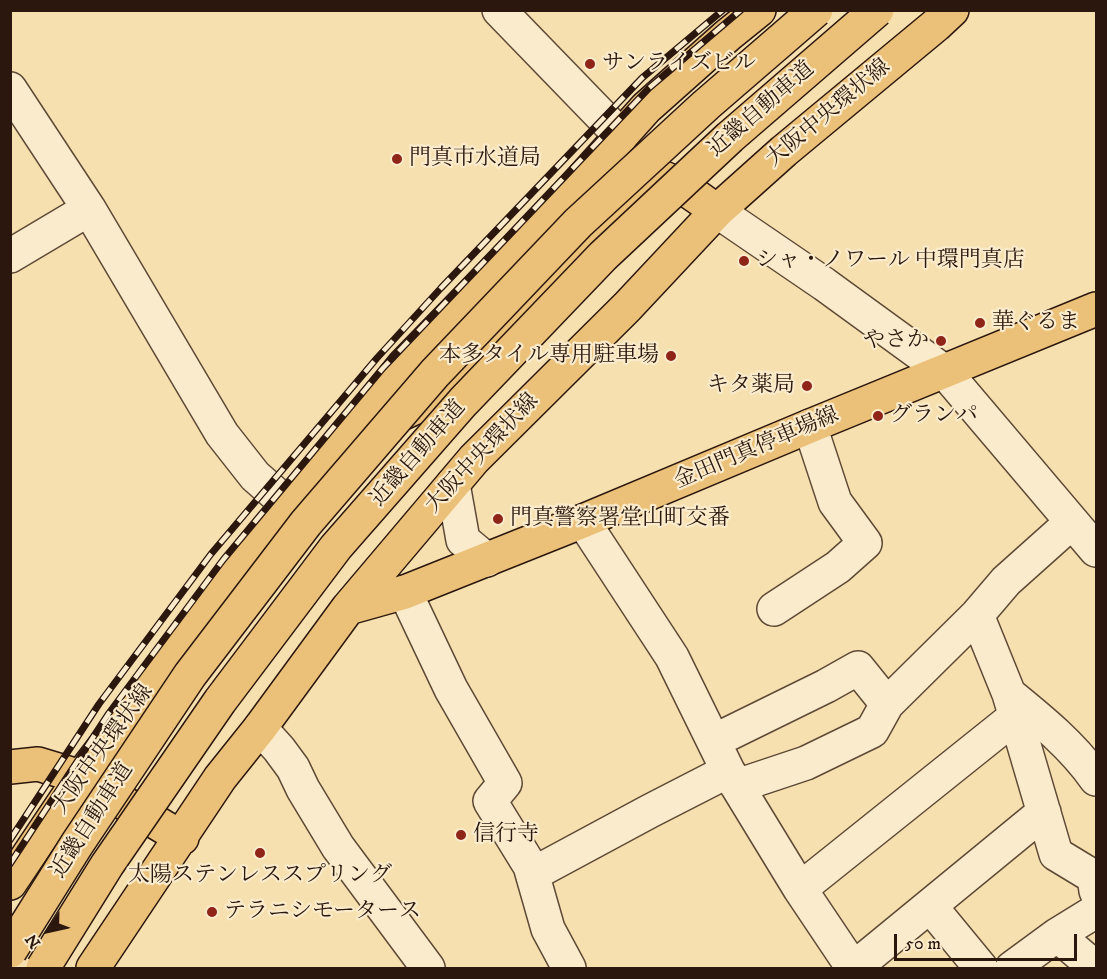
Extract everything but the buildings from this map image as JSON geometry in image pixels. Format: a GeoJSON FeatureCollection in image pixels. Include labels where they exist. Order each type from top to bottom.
{"type":"FeatureCollection","features":[{"type":"Feature","properties":{"kind":"main road","name":"大阪中央環状線"},"geometry":{"type":"LineString","coordinates":[[10,883],[81,777],[288,505],[404,365],[551,214],[646,108],[759,10]]}},
{"type":"Feature","properties":{"kind":"main road","name":"近畿自動車道"},"geometry":{"type":"LineString","coordinates":[[10,951],[77,844],[190,675],[314,514],[435,373],[579,224],[705,105],[816,10]]}},
{"type":"Feature","properties":{"kind":"main road","name":"近畿自動車道"},"geometry":{"type":"LineString","coordinates":[[43,969],[107,865],[220,701],[336,547],[464,402],[603,255],[730,136],[877,10]]}},
{"type":"Feature","properties":{"kind":"main road","name":"大阪中央環状線"},"geometry":{"type":"LineString","coordinates":[[93,969],[220,778],[260,728],[348,608],[474,459],[627,307],[717,211],[784,151],[944,18],[965,10]]}},
{"type":"Feature","properties":{"kind":"main road"},"geometry":{"type":"LineString","coordinates":[[348,435],[372,427],[434,399],[641,184],[654,177],[671,180],[717,211]]}},
{"type":"Feature","properties":{"kind":"main road","name":"金田門真停車場線"},"geometry":{"type":"LineString","coordinates":[[348,608],[405,592],[487,560],[1096,309]]}},
{"type":"Feature","properties":{"kind":"main road"},"geometry":{"type":"LineString","coordinates":[[10,768],[38,764],[81,777],[182,838]]}},
{"type":"Feature","properties":{"kind":"street"},"geometry":{"type":"LineString","coordinates":[[499,10],[621,136]]}},
{"type":"Feature","properties":{"kind":"street"},"geometry":{"type":"LineString","coordinates":[[10,88],[89,209],[222,434],[255,476],[288,505]]}},
{"type":"Feature","properties":{"kind":"street"},"geometry":{"type":"LineString","coordinates":[[10,256],[89,209]]}},
{"type":"Feature","properties":{"kind":"street"},"geometry":{"type":"LineString","coordinates":[[717,211],[824,284],[945,372],[1096,550]]}},
{"type":"Feature","properties":{"kind":"street"},"geometry":{"type":"LineString","coordinates":[[774,609],[838,567],[865,543],[835,501],[810,426]]}},
{"type":"Feature","properties":{"kind":"street"},"geometry":{"type":"LineString","coordinates":[[453,484],[463,540],[487,560]]}},
{"type":"Feature","properties":{"kind":"street"},"geometry":{"type":"LineString","coordinates":[[584,521],[672,657],[733,778],[800,889],[854,969],[1044,812]]}},
{"type":"Feature","properties":{"kind":"street"},"geometry":{"type":"LineString","coordinates":[[533,874],[650,811],[733,778],[806,763],[872,731],[887,704],[977,615],[1006,581],[1072,522]]}},
{"type":"Feature","properties":{"kind":"street"},"geometry":{"type":"LineString","coordinates":[[405,592],[451,689],[505,783],[489,801],[530,866],[548,929],[569,969]]}},
{"type":"Feature","properties":{"kind":"street"},"geometry":{"type":"LineString","coordinates":[[977,615],[1013,705],[1056,854],[1094,877],[1096,891]]}},
{"type":"Feature","properties":{"kind":"street"},"geometry":{"type":"LineString","coordinates":[[714,741],[858,668],[887,704]]}},
{"type":"Feature","properties":{"kind":"street"},"geometry":{"type":"LineString","coordinates":[[1013,705],[1049,727],[1086,765],[1096,779]]}},
{"type":"Feature","properties":{"kind":"street"},"geometry":{"type":"LineString","coordinates":[[800,889],[1013,705]]}},
{"type":"Feature","properties":{"kind":"street"},"geometry":{"type":"LineString","coordinates":[[260,728],[293,768],[338,847],[428,969]]}},
{"type":"Feature","properties":{"kind":"street"},"geometry":{"type":"LineString","coordinates":[[930,906],[981,969]]}},
{"type":"Feature","properties":{"kind":"street"},"geometry":{"type":"LineString","coordinates":[[1012,969],[1057,935],[1096,911]]}},
{"type":"Feature","properties":{"kind":"street"},"geometry":{"type":"LineString","coordinates":[[1057,935],[1096,968]]}},
{"type":"Feature","properties":{"kind":"railway"},"geometry":{"type":"LineString","coordinates":[[10,840],[99,704],[211,554],[377,358],[642,78],[723,10]]}},
{"type":"Feature","properties":{"kind":"railway"},"geometry":{"type":"LineString","coordinates":[[10,864],[109,713],[223,560],[383,368],[649,88],[741,10]]}},
{"type":"Feature","properties":{"kind":"place","name":"サンライズビル"},"geometry":{"type":"Point","coordinates":[590,64]}},
{"type":"Feature","properties":{"kind":"place","name":"門真市水道局"},"geometry":{"type":"Point","coordinates":[397,159]}},
{"type":"Feature","properties":{"kind":"place","name":"シャ・ノワール 中環門真店"},"geometry":{"type":"Point","coordinates":[744,261]}},
{"type":"Feature","properties":{"kind":"place","name":"華ぐるま"},"geometry":{"type":"Point","coordinates":[980,323]}},
{"type":"Feature","properties":{"kind":"place","name":"やさか"},"geometry":{"type":"Point","coordinates":[941,341]}},
{"type":"Feature","properties":{"kind":"place","name":"本多タイル専用駐車場"},"geometry":{"type":"Point","coordinates":[671,356]}},
{"type":"Feature","properties":{"kind":"place","name":"キタ薬局"},"geometry":{"type":"Point","coordinates":[807,386]}},
{"type":"Feature","properties":{"kind":"place","name":"グランパ"},"geometry":{"type":"Point","coordinates":[878,416]}},
{"type":"Feature","properties":{"kind":"place","name":"門真警察署堂山町交番"},"geometry":{"type":"Point","coordinates":[498,519]}},
{"type":"Feature","properties":{"kind":"place","name":"信行寺"},"geometry":{"type":"Point","coordinates":[461,835]}},
{"type":"Feature","properties":{"kind":"place","name":"太陽ステンレススプリング"},"geometry":{"type":"Point","coordinates":[260,853]}},
{"type":"Feature","properties":{"kind":"place","name":"テラニシモータース"},"geometry":{"type":"Point","coordinates":[212,912]}}]}
